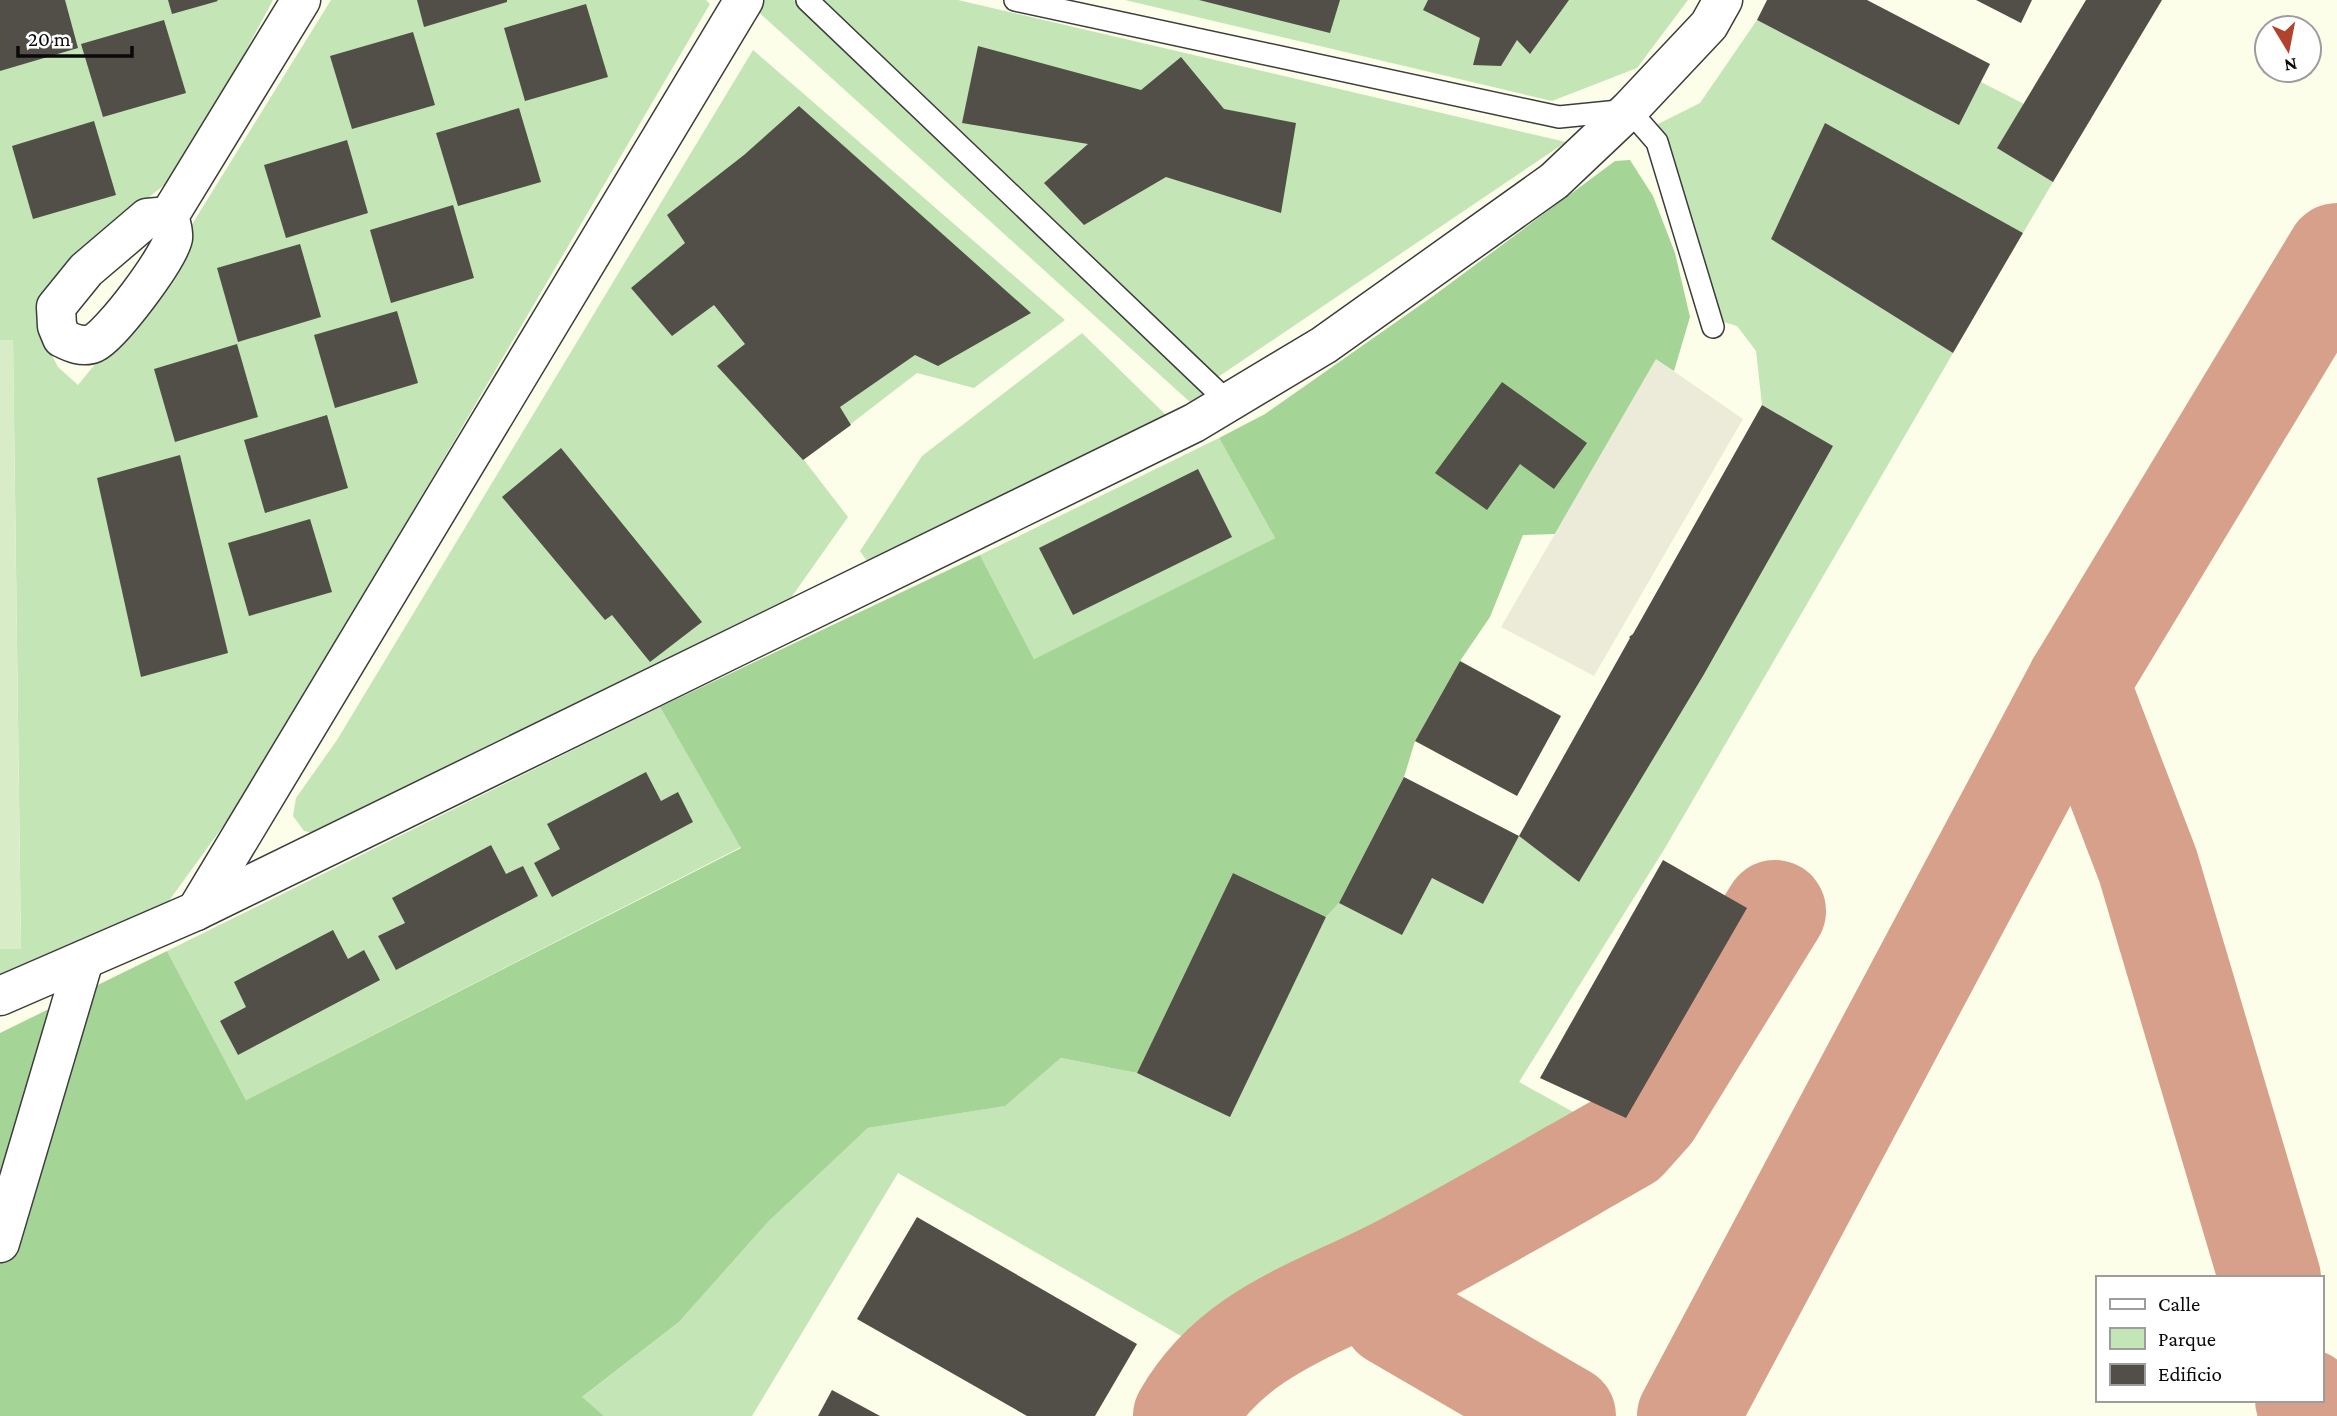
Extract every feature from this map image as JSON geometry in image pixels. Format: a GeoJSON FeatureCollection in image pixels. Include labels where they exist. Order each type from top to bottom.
{"type":"FeatureCollection","features":[{"type":"Feature","properties":{"kind":"street"},"geometry":{"type":"LineString","coordinates":[[169,216],[301,0]]}},
{"type":"Feature","properties":{"kind":"street"},"geometry":{"type":"LineString","coordinates":[[196,911],[744,0]]}},
{"type":"Feature","properties":{"kind":"street"},"geometry":{"type":"LineString","coordinates":[[0,996],[196,911],[1194,423],[1324,345],[1554,181],[1629,110],[1709,25],[1723,0]]}},
{"type":"Feature","properties":{"kind":"street"},"geometry":{"type":"LineString","coordinates":[[0,1243],[84,960]]}},
{"type":"Feature","properties":{"kind":"lane"},"geometry":{"type":"LineString","coordinates":[[807,0],[1228,402]]}},
{"type":"Feature","properties":{"kind":"lane"},"geometry":{"type":"LineString","coordinates":[[1015,0],[1559,117],[1629,110],[1657,142],[1713,327]]}},
{"type":"Feature","properties":{"kind":"green space"},"geometry":{"type":"Polygon","coordinates":[[[0,0],[273,0],[219,101],[168,182],[133,210],[48,348],[58,367],[78,385],[137,313],[331,0],[706,0],[710,4],[250,789],[163,909],[0,979],[0,949],[21,948],[13,341],[0,340],[0,0]]]}},
{"type":"Feature","properties":{"kind":"green space"},"geometry":{"type":"Polygon","coordinates":[[[759,0],[794,0],[1206,392],[1191,403],[753,7],[759,0]]]}},
{"type":"Feature","properties":{"kind":"green space"},"geometry":{"type":"Polygon","coordinates":[[[813,0],[958,0],[1566,142],[1218,377],[813,0]]]}},
{"type":"Feature","properties":{"kind":"green space"},"geometry":{"type":"Polygon","coordinates":[[[1125,0],[1688,0],[1637,68],[1552,101],[1125,0]]]}},
{"type":"Feature","properties":{"kind":"green space"},"geometry":{"type":"Polygon","coordinates":[[[1757,20],[1958,124],[1981,82],[2024,104],[2053,182],[2023,233],[1826,124],[1771,239],[1953,353],[1665,848],[1519,1082],[1613,1134],[1264,1318],[1214,1355],[898,1173],[752,1416],[604,1416],[581,1398],[679,1322],[769,1221],[868,1128],[1004,1106],[1061,1058],[1137,1073],[1230,1116],[1326,917],[1339,903],[1402,934],[1432,878],[1483,904],[1519,836],[1579,881],[1703,676],[1832,446],[1762,405],[1756,351],[1737,326],[1717,320],[1658,124],[1700,103],[1757,20]]]}},
{"type":"Feature","properties":{"kind":"green space"},"geometry":{"type":"Polygon","coordinates":[[[753,50],[1065,320],[974,388],[917,373],[804,460],[848,517],[788,602],[318,834],[304,831],[293,816],[296,798],[337,740],[753,50]]]}},
{"type":"Feature","properties":{"kind":"green space"},"geometry":{"type":"Polygon","coordinates":[[[1630,160],[1653,196],[1675,253],[1690,317],[1674,371],[1656,360],[1555,534],[1523,535],[1490,617],[1460,661],[1415,741],[1404,777],[1339,903],[1326,917],[1233,873],[1137,1073],[1061,1058],[1005,1106],[868,1128],[769,1221],[679,1322],[582,1397],[604,1416],[0,1416],[0,1033],[167,951],[246,1100],[741,848],[660,707],[980,555],[1034,659],[1275,538],[1219,438],[1265,414],[1436,294],[1615,161],[1630,160]]]}},
{"type":"Feature","properties":{"kind":"green space"},"geometry":{"type":"Polygon","coordinates":[[[1082,333],[1167,416],[869,564],[860,551],[922,456],[1082,333]]]}},
{"type":"Feature","properties":{"kind":"green space"},"geometry":{"type":"Polygon","coordinates":[[[0,340],[13,340],[21,949],[0,949],[0,340]]]}},
{"type":"Feature","properties":{"kind":"green space"},"geometry":{"type":"Polygon","coordinates":[[[1219,438],[1275,538],[1034,659],[980,555],[1219,438]]]}},
{"type":"Feature","properties":{"kind":"green space"},"geometry":{"type":"Polygon","coordinates":[[[660,707],[741,847],[246,1100],[167,951],[660,707]]]}},
{"type":"Feature","properties":{"kind":"shaded area"},"geometry":{"type":"Polygon","coordinates":[[[1656,359],[1743,419],[1594,676],[1501,627],[1656,359]]]}},
{"type":"Feature","properties":{"kind":"building"},"geometry":{"type":"Polygon","coordinates":[[[0,0],[65,0],[78,48],[0,71],[0,0]]]}},
{"type":"Feature","properties":{"kind":"building"},"geometry":{"type":"Polygon","coordinates":[[[168,0],[217,0],[218,1],[172,14],[168,0]]]}},
{"type":"Feature","properties":{"kind":"building"},"geometry":{"type":"Polygon","coordinates":[[[417,0],[507,0],[507,2],[424,27],[417,0]]]}},
{"type":"Feature","properties":{"kind":"building"},"geometry":{"type":"Polygon","coordinates":[[[1199,0],[1340,0],[1330,33],[1199,0]]]}},
{"type":"Feature","properties":{"kind":"building"},"geometry":{"type":"Polygon","coordinates":[[[1428,0],[1569,0],[1530,54],[1517,40],[1501,66],[1473,65],[1480,38],[1423,10],[1428,0]]]}},
{"type":"Feature","properties":{"kind":"building"},"geometry":{"type":"Polygon","coordinates":[[[1767,0],[1867,0],[1990,64],[1959,125],[1757,20],[1767,0]]]}},
{"type":"Feature","properties":{"kind":"building"},"geometry":{"type":"Polygon","coordinates":[[[1976,0],[2032,0],[2021,23],[1976,0]]]}},
{"type":"Feature","properties":{"kind":"building"},"geometry":{"type":"Polygon","coordinates":[[[2086,0],[2162,0],[2053,182],[1997,148],[2086,0]]]}},
{"type":"Feature","properties":{"kind":"building"},"geometry":{"type":"Polygon","coordinates":[[[586,4],[608,77],[525,101],[504,28],[586,4]]]}},
{"type":"Feature","properties":{"kind":"building"},"geometry":{"type":"Polygon","coordinates":[[[164,20],[186,93],[103,117],[81,44],[164,20]]]}},
{"type":"Feature","properties":{"kind":"building"},"geometry":{"type":"Polygon","coordinates":[[[413,32],[435,105],[352,129],[330,56],[413,32]]]}},
{"type":"Feature","properties":{"kind":"building"},"geometry":{"type":"Polygon","coordinates":[[[978,46],[1141,90],[1181,57],[1224,109],[1296,123],[1281,213],[1166,177],[1084,225],[1044,183],[1088,144],[962,123],[978,46]]]}},
{"type":"Feature","properties":{"kind":"building"},"geometry":{"type":"Polygon","coordinates":[[[799,106],[1031,313],[938,366],[915,355],[840,407],[851,425],[803,460],[717,366],[745,344],[714,305],[672,336],[631,288],[685,243],[667,215],[744,155],[799,106]]]}},
{"type":"Feature","properties":{"kind":"building"},"geometry":{"type":"Polygon","coordinates":[[[519,108],[541,182],[458,206],[436,133],[519,108]]]}},
{"type":"Feature","properties":{"kind":"building"},"geometry":{"type":"Polygon","coordinates":[[[94,121],[116,195],[33,219],[12,146],[94,121]]]}},
{"type":"Feature","properties":{"kind":"building"},"geometry":{"type":"Polygon","coordinates":[[[1825,123],[2023,233],[1953,353],[1771,239],[1825,123]]]}},
{"type":"Feature","properties":{"kind":"building"},"geometry":{"type":"Polygon","coordinates":[[[347,140],[368,213],[286,238],[264,165],[347,140]]]}},
{"type":"Feature","properties":{"kind":"building"},"geometry":{"type":"Polygon","coordinates":[[[453,205],[474,278],[391,303],[370,230],[453,205]]]}},
{"type":"Feature","properties":{"kind":"building"},"geometry":{"type":"Polygon","coordinates":[[[300,244],[321,317],[238,342],[217,268],[300,244]]]}},
{"type":"Feature","properties":{"kind":"building"},"geometry":{"type":"Polygon","coordinates":[[[397,311],[418,383],[335,408],[314,335],[397,311]]]}},
{"type":"Feature","properties":{"kind":"building"},"geometry":{"type":"Polygon","coordinates":[[[237,344],[258,417],[175,442],[154,369],[237,344]]]}},
{"type":"Feature","properties":{"kind":"building"},"geometry":{"type":"Polygon","coordinates":[[[1502,382],[1587,443],[1554,489],[1520,464],[1487,510],[1435,473],[1502,382]]]}},
{"type":"Feature","properties":{"kind":"building"},"geometry":{"type":"Polygon","coordinates":[[[1762,405],[1833,446],[1703,676],[1579,882],[1519,836],[1762,405]]]}},
{"type":"Feature","properties":{"kind":"building"},"geometry":{"type":"Polygon","coordinates":[[[327,415],[348,488],[265,513],[244,440],[327,415]]]}},
{"type":"Feature","properties":{"kind":"building"},"geometry":{"type":"Polygon","coordinates":[[[561,448],[702,622],[650,662],[612,615],[605,620],[502,497],[561,448]]]}},
{"type":"Feature","properties":{"kind":"building"},"geometry":{"type":"Polygon","coordinates":[[[180,455],[228,653],[141,677],[97,478],[180,455]]]}},
{"type":"Feature","properties":{"kind":"building"},"geometry":{"type":"Polygon","coordinates":[[[1198,469],[1232,537],[1073,615],[1039,548],[1198,469]]]}},
{"type":"Feature","properties":{"kind":"building"},"geometry":{"type":"Polygon","coordinates":[[[310,519],[332,592],[249,616],[228,543],[310,519]]]}},
{"type":"Feature","properties":{"kind":"building"},"geometry":{"type":"Polygon","coordinates":[[[1460,661],[1561,716],[1517,796],[1415,741],[1460,661]]]}},
{"type":"Feature","properties":{"kind":"building"},"geometry":{"type":"Polygon","coordinates":[[[646,772],[661,801],[678,792],[693,822],[552,897],[534,863],[560,849],[547,824],[646,772]]]}},
{"type":"Feature","properties":{"kind":"building"},"geometry":{"type":"Polygon","coordinates":[[[1404,777],[1519,836],[1483,904],[1432,878],[1402,935],[1339,903],[1404,777]]]}},
{"type":"Feature","properties":{"kind":"building"},"geometry":{"type":"Polygon","coordinates":[[[491,845],[506,874],[523,866],[538,896],[396,970],[378,936],[405,923],[392,898],[491,845]]]}},
{"type":"Feature","properties":{"kind":"building"},"geometry":{"type":"Polygon","coordinates":[[[1663,860],[1747,908],[1626,1118],[1540,1078],[1663,860]]]}},
{"type":"Feature","properties":{"kind":"building"},"geometry":{"type":"Polygon","coordinates":[[[1233,873],[1326,917],[1230,1117],[1137,1073],[1233,873]]]}},
{"type":"Feature","properties":{"kind":"building"},"geometry":{"type":"Polygon","coordinates":[[[333,930],[348,959],[364,950],[380,980],[238,1055],[220,1021],[246,1007],[234,982],[333,930]]]}},
{"type":"Feature","properties":{"kind":"building"},"geometry":{"type":"Polygon","coordinates":[[[917,1217],[1137,1344],[1095,1416],[1027,1416],[857,1319],[917,1217]]]}},
{"type":"Feature","properties":{"kind":"building"},"geometry":{"type":"Polygon","coordinates":[[[832,1390],[880,1416],[818,1416],[832,1390]]]}},
{"type":"Feature","properties":{"kind":"taxiway"},"geometry":{"type":"LineString","coordinates":[[2269,1276],[2148,866],[2078,683],[2337,254]]}},
{"type":"Feature","properties":{"kind":"taxiway"},"geometry":{"type":"LineString","coordinates":[[1688,1416],[2078,683]]}},
{"type":"Feature","properties":{"kind":"taxiway"},"geometry":{"type":"LineString","coordinates":[[1184,1416],[1204,1387],[1228,1362],[1253,1342],[1311,1309],[1431,1250],[1626,1140],[1651,1112],[1775,911]]}},
{"type":"Feature","properties":{"kind":"taxiway"},"geometry":{"type":"LineString","coordinates":[[1393,1316],[1565,1416]]}},
{"type":"Feature","properties":{"kind":"taxiway"},"geometry":{"type":"LineString","coordinates":[[2307,1402],[2311,1416]]}}]}
